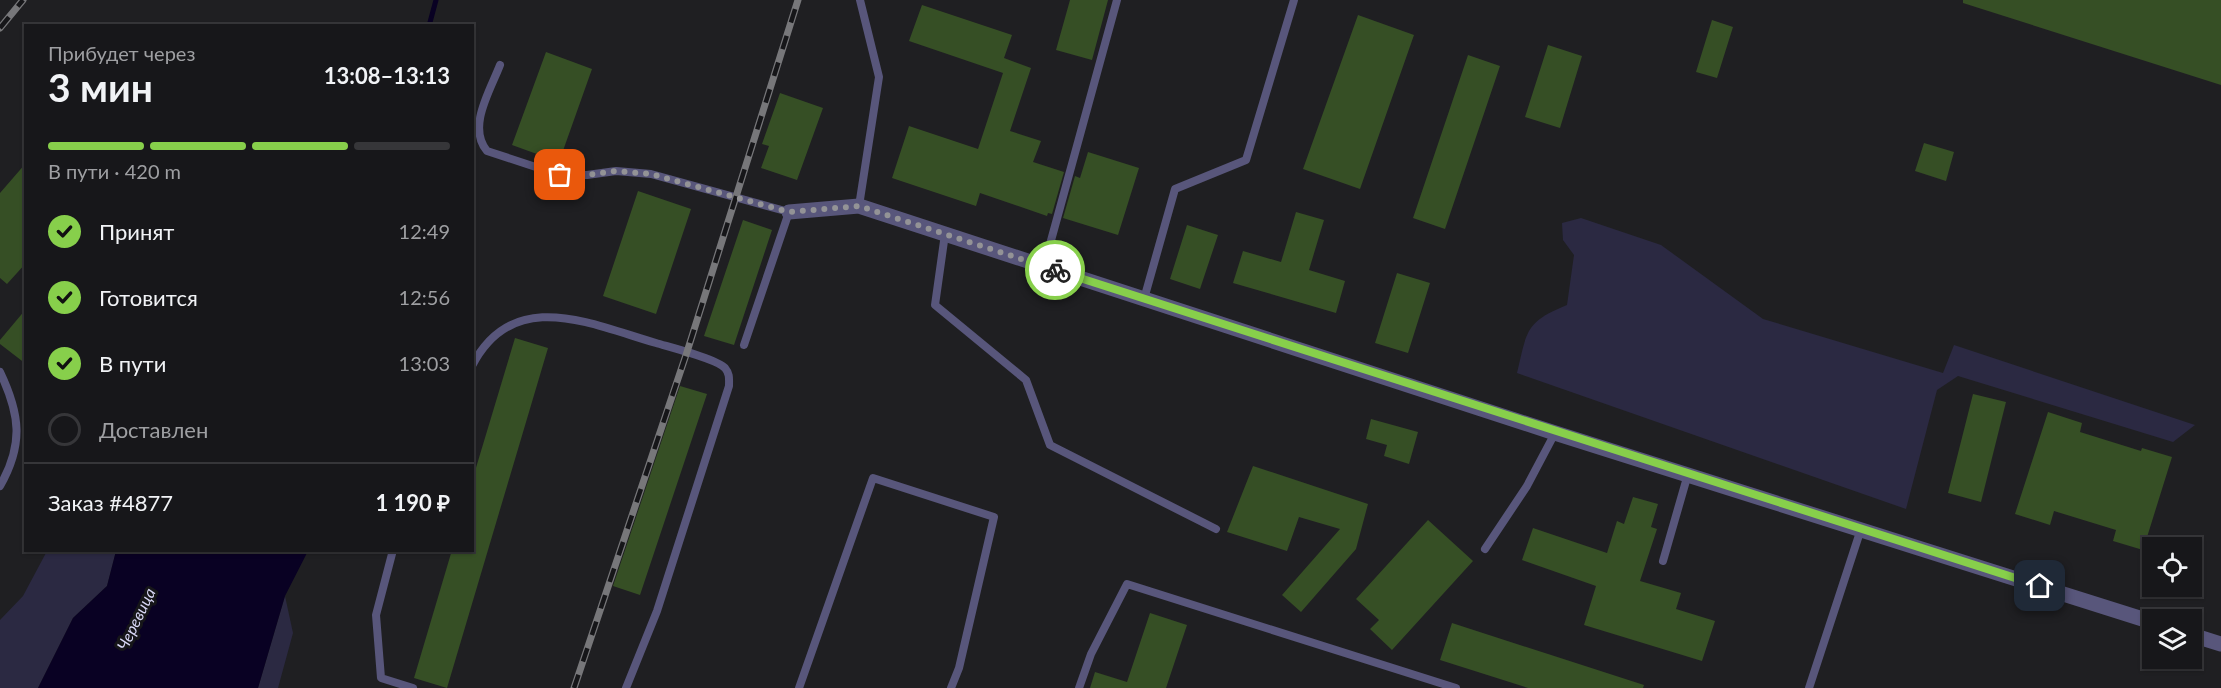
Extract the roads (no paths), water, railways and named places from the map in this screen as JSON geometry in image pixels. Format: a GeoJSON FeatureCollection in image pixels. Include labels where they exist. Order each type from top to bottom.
{"type":"FeatureCollection","features":[{"type":"Feature","properties":{"kind":"street"},"geometry":{"type":"LineString","coordinates":[[789,212],[859,206],[1555,433],[2142,619]]}},
{"type":"Feature","properties":{"kind":"street"},"geometry":{"type":"LineString","coordinates":[[2202,638],[2221,644]]}},
{"type":"Feature","properties":{"kind":"lane"},"geometry":{"type":"LineString","coordinates":[[859,206],[879,77],[860,0]]}},
{"type":"Feature","properties":{"kind":"lane"},"geometry":{"type":"LineString","coordinates":[[1044,266],[1117,0]]}},
{"type":"Feature","properties":{"kind":"lane"},"geometry":{"type":"LineString","coordinates":[[1144,299],[1175,189],[1246,159],[1294,0]]}},
{"type":"Feature","properties":{"kind":"lane"},"geometry":{"type":"LineString","coordinates":[[501,65],[479,120],[479,141],[487,151],[560,175],[587,175],[616,171],[651,174],[789,212],[744,345]]}},
{"type":"Feature","properties":{"kind":"lane"},"geometry":{"type":"LineString","coordinates":[[945,234],[935,305],[1026,380],[1050,445],[1216,529]]}},
{"type":"Feature","properties":{"kind":"lane"},"geometry":{"type":"LineString","coordinates":[[474,363],[479,354],[503,329],[527,319],[547,315],[567,318],[687,352],[724,367],[729,376],[729,386],[657,610],[626,688]]}},
{"type":"Feature","properties":{"kind":"lane"},"geometry":{"type":"LineString","coordinates":[[0,372],[16,415],[17,441],[9,469],[0,486]]}},
{"type":"Feature","properties":{"kind":"lane"},"geometry":{"type":"LineString","coordinates":[[1485,549],[1527,486],[1555,433]]}},
{"type":"Feature","properties":{"kind":"lane"},"geometry":{"type":"LineString","coordinates":[[1663,561],[1688,474]]}},
{"type":"Feature","properties":{"kind":"lane"},"geometry":{"type":"LineString","coordinates":[[799,688],[873,478],[994,517],[959,668],[951,688]]}},
{"type":"Feature","properties":{"kind":"lane"},"geometry":{"type":"LineString","coordinates":[[1809,688],[1861,529]]}},
{"type":"Feature","properties":{"kind":"lane"},"geometry":{"type":"LineString","coordinates":[[392,552],[376,615],[381,678],[414,688]]}},
{"type":"Feature","properties":{"kind":"lane"},"geometry":{"type":"LineString","coordinates":[[1079,688],[1091,654],[1127,584],[1435,685],[1456,688]]}},
{"type":"Feature","properties":{"kind":"water"},"geometry":{"type":"Polygon","coordinates":[[[116,552],[307,552],[285,596],[258,688],[38,688],[73,618],[107,586],[116,552]]]}},
{"type":"Feature","properties":{"kind":"waterway","name":"Черевица"},"geometry":{"type":"LineString","coordinates":[[430,24],[436,0]]}},
{"type":"Feature","properties":{"kind":"railway"},"geometry":{"type":"LineString","coordinates":[[0,28],[23,0]]}},
{"type":"Feature","properties":{"kind":"railway"},"geometry":{"type":"LineString","coordinates":[[574,688],[687,352],[798,0]]}}]}
